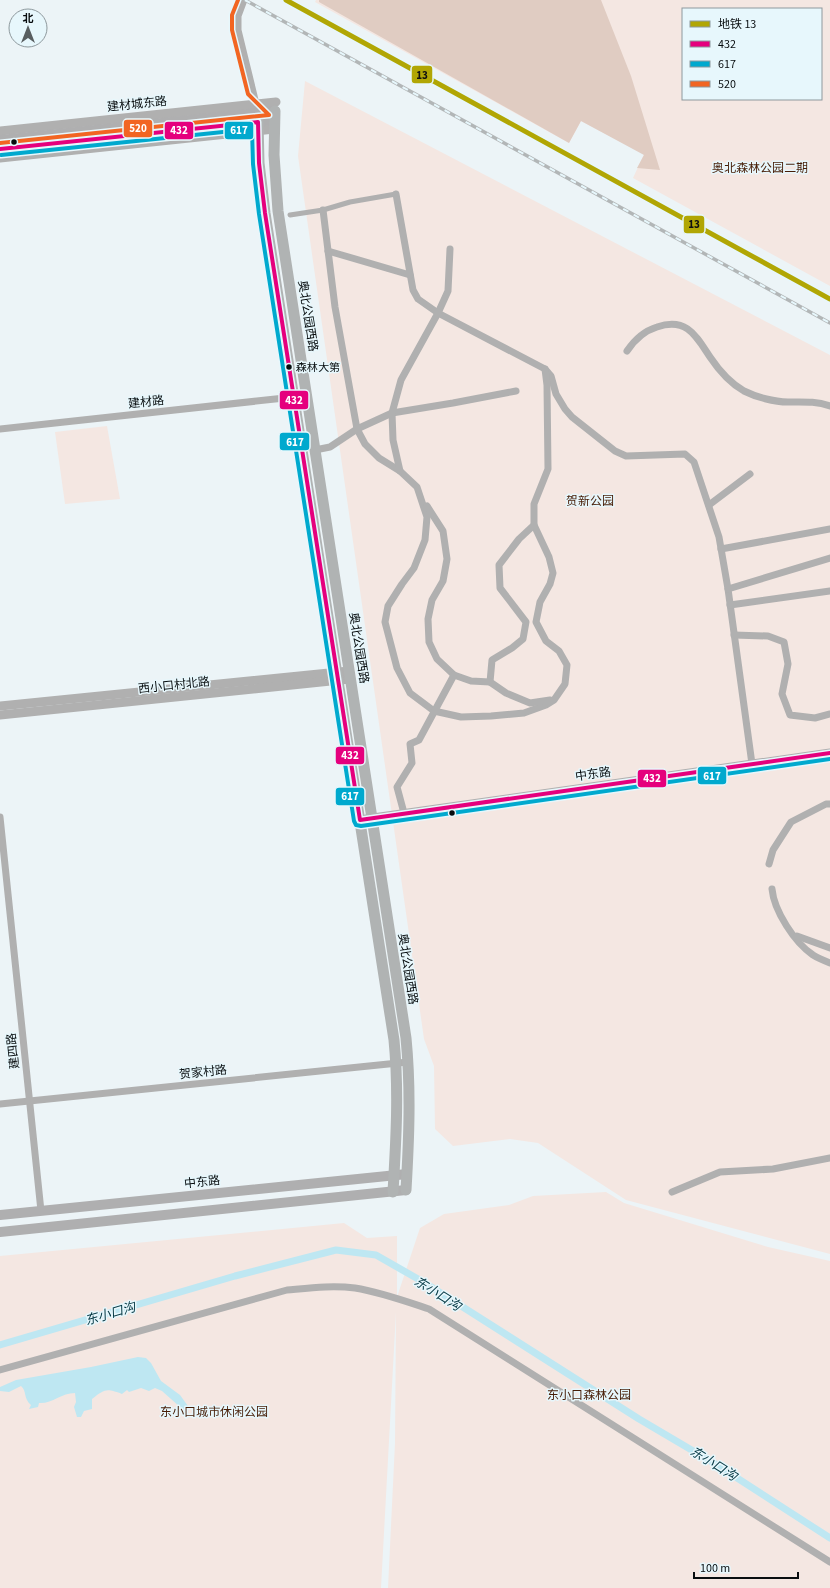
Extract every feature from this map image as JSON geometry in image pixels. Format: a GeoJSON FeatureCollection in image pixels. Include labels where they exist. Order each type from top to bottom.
{"type":"FeatureCollection","features":[{"type":"Feature","properties":{"kind":"main road","name":"建材城东路"},"geometry":{"type":"LineString","coordinates":[[0,149],[259,114]]}},
{"type":"Feature","properties":{"kind":"main road","name":"建材城东路"},"geometry":{"type":"LineString","coordinates":[[0,140],[259,114],[275,116]]}},
{"type":"Feature","properties":{"kind":"main road","name":"奥北公园西路"},"geometry":{"type":"LineString","coordinates":[[259,114],[261,184],[360,820],[396,1063],[397,1112],[393,1192]]}},
{"type":"Feature","properties":{"kind":"main road","name":"奥北公园西路"},"geometry":{"type":"LineString","coordinates":[[275,116],[274,169],[278,211],[372,818],[408,1062],[410,1112],[406,1190]]}},
{"type":"Feature","properties":{"kind":"main road","name":"中东路"},"geometry":{"type":"LineString","coordinates":[[0,1215],[407,1174]]}},
{"type":"Feature","properties":{"kind":"main road"},"geometry":{"type":"LineString","coordinates":[[0,1232],[406,1190]]}},
{"type":"Feature","properties":{"kind":"street"},"geometry":{"type":"LineString","coordinates":[[244,0],[238,16],[238,30],[259,114]]}},
{"type":"Feature","properties":{"kind":"street","name":"建材城东路"},"geometry":{"type":"LineString","coordinates":[[0,131],[259,114],[275,116]]}},
{"type":"Feature","properties":{"kind":"street","name":"建材城东路"},"geometry":{"type":"LineString","coordinates":[[0,158],[259,114]]}},
{"type":"Feature","properties":{"kind":"street"},"geometry":{"type":"LineString","coordinates":[[290,215],[323,210],[350,202],[396,194],[413,290],[418,299],[438,313],[545,369],[551,376],[556,394],[565,409],[572,417],[615,451],[626,456],[685,454],[694,462],[719,537],[728,589],[752,764]]}},
{"type":"Feature","properties":{"kind":"street"},"geometry":{"type":"LineString","coordinates":[[323,210],[335,307],[357,429],[365,444],[379,458],[400,471],[417,487],[443,531],[447,559],[443,581],[432,600],[428,619],[429,642],[437,659],[454,675],[471,681],[490,682],[506,693],[530,703],[554,700]]}},
{"type":"Feature","properties":{"kind":"street"},"geometry":{"type":"LineString","coordinates":[[400,471],[393,440],[392,413],[401,380],[438,313],[448,291],[450,250]]}},
{"type":"Feature","properties":{"kind":"street"},"geometry":{"type":"LineString","coordinates":[[328,251],[410,274]]}},
{"type":"Feature","properties":{"kind":"street"},"geometry":{"type":"LineString","coordinates":[[627,351],[639,336],[650,330],[662,326],[676,325],[688,329],[698,337],[718,369],[736,386],[755,396],[786,402],[817,402],[830,406]]}},
{"type":"Feature","properties":{"kind":"street"},"geometry":{"type":"LineString","coordinates":[[417,487],[427,517],[425,540],[414,568],[388,606],[385,622],[397,668],[410,692],[434,711],[461,717],[524,713],[546,705],[554,700],[565,684],[567,665],[559,651],[546,640],[536,622],[540,602],[550,584],[553,573],[549,557],[534,525],[534,504],[548,469],[547,393],[545,369]]}},
{"type":"Feature","properties":{"kind":"street"},"geometry":{"type":"LineString","coordinates":[[315,450],[330,447],[357,429],[392,413],[453,404],[516,391]]}},
{"type":"Feature","properties":{"kind":"street","name":"建材路"},"geometry":{"type":"LineString","coordinates":[[0,428],[294,398]]}},
{"type":"Feature","properties":{"kind":"street"},"geometry":{"type":"LineString","coordinates":[[709,505],[750,474]]}},
{"type":"Feature","properties":{"kind":"street"},"geometry":{"type":"LineString","coordinates":[[490,682],[492,660],[512,648],[523,639],[526,622],[500,588],[499,565],[519,539],[534,525]]}},
{"type":"Feature","properties":{"kind":"street"},"geometry":{"type":"LineString","coordinates":[[721,549],[830,529]]}},
{"type":"Feature","properties":{"kind":"street"},"geometry":{"type":"LineString","coordinates":[[728,589],[830,558]]}},
{"type":"Feature","properties":{"kind":"street"},"geometry":{"type":"LineString","coordinates":[[730,605],[830,591]]}},
{"type":"Feature","properties":{"kind":"street"},"geometry":{"type":"LineString","coordinates":[[734,635],[768,636],[784,642],[788,664],[782,694],[790,715],[815,718],[830,714]]}},
{"type":"Feature","properties":{"kind":"street","name":"西小口村北路"},"geometry":{"type":"LineString","coordinates":[[0,706],[350,675]]}},
{"type":"Feature","properties":{"kind":"street"},"geometry":{"type":"LineString","coordinates":[[404,813],[397,786],[412,763],[410,744],[419,740],[454,675]]}},
{"type":"Feature","properties":{"kind":"street","name":"西小口村北路"},"geometry":{"type":"LineString","coordinates":[[0,715],[337,676]]}},
{"type":"Feature","properties":{"kind":"street","name":"中东路"},"geometry":{"type":"LineString","coordinates":[[360,820],[830,753]]}},
{"type":"Feature","properties":{"kind":"street"},"geometry":{"type":"LineString","coordinates":[[769,864],[773,850],[791,822],[826,804],[830,804]]}},
{"type":"Feature","properties":{"kind":"street","name":"建四路"},"geometry":{"type":"LineString","coordinates":[[0,817],[41,1211]]}},
{"type":"Feature","properties":{"kind":"street"},"geometry":{"type":"LineString","coordinates":[[772,889],[776,907],[794,935],[813,955],[830,963]]}},
{"type":"Feature","properties":{"kind":"street"},"geometry":{"type":"LineString","coordinates":[[794,935],[818,945],[830,948]]}},
{"type":"Feature","properties":{"kind":"street","name":"贺家村路"},"geometry":{"type":"LineString","coordinates":[[0,1104],[408,1062]]}},
{"type":"Feature","properties":{"kind":"street"},"geometry":{"type":"LineString","coordinates":[[672,1192],[720,1172],[773,1169],[830,1158]]}},
{"type":"Feature","properties":{"kind":"street"},"geometry":{"type":"LineString","coordinates":[[0,1370],[287,1290],[323,1286],[354,1288],[379,1293],[429,1309],[830,1562]]}},
{"type":"Feature","properties":{"kind":"green space","name":"奥北森林公园二期"},"geometry":{"type":"Polygon","coordinates":[[[316,0],[830,0],[830,286],[633,178],[644,154],[581,121],[569,143],[315,2],[316,0]]]}},
{"type":"Feature","properties":{"kind":"green space","name":"贺新公园"},"geometry":{"type":"Polygon","coordinates":[[[305,81],[830,355],[830,1254],[626,1200],[538,1143],[510,1139],[453,1146],[435,1129],[434,1066],[424,1039],[298,156],[305,81]]]}},
{"type":"Feature","properties":{"kind":"green space"},"geometry":{"type":"Polygon","coordinates":[[[107,426],[120,499],[65,504],[55,432],[107,426]]]}},
{"type":"Feature","properties":{"kind":"green space"},"geometry":{"type":"Polygon","coordinates":[[[606,1192],[624,1203],[768,1247],[830,1261],[830,1588],[388,1588],[395,1443],[396,1312],[381,1588],[0,1588],[0,1256],[344,1223],[367,1238],[397,1236],[397,1297],[420,1228],[444,1214],[509,1205],[533,1196],[606,1192]]]}},
{"type":"Feature","properties":{"kind":"shaded area"},"geometry":{"type":"Polygon","coordinates":[[[319,0],[601,0],[631,76],[660,170],[637,168],[644,155],[581,121],[569,143],[319,2],[319,0]]]}},
{"type":"Feature","properties":{"kind":"water"},"geometry":{"type":"Polygon","coordinates":[[[138,1357],[146,1358],[151,1363],[161,1381],[180,1395],[188,1406],[184,1409],[180,1407],[162,1391],[155,1388],[149,1391],[141,1388],[129,1392],[127,1390],[122,1394],[106,1390],[92,1399],[92,1409],[84,1411],[81,1417],[77,1417],[74,1407],[76,1402],[75,1393],[70,1393],[48,1402],[39,1403],[38,1407],[29,1409],[31,1405],[27,1400],[21,1386],[9,1392],[0,1391],[0,1387],[16,1380],[138,1357]]]}},
{"type":"Feature","properties":{"kind":"waterway","name":"东小口沟"},"geometry":{"type":"LineString","coordinates":[[0,1345],[235,1276],[336,1250],[376,1255],[425,1283],[639,1419],[717,1465],[830,1538]]}},
{"type":"Feature","properties":{"kind":"railway"},"geometry":{"type":"LineString","coordinates":[[245,0],[830,323]]}},
{"type":"Feature","properties":{"kind":"metro line","name":"13"},"geometry":{"type":"LineString","coordinates":[[286,0],[830,299]]}},
{"type":"Feature","properties":{"kind":"transit line","name":"520"},"geometry":{"type":"LineString","coordinates":[[0,143],[269,115],[248,94],[232,30],[232,15],[238,0]]}},
{"type":"Feature","properties":{"kind":"transit line","name":"432"},"geometry":{"type":"LineString","coordinates":[[0,149],[258,122],[259,163],[265,213],[360,820],[830,753]]}},
{"type":"Feature","properties":{"kind":"transit line","name":"617"},"geometry":{"type":"LineString","coordinates":[[1,155],[252,129],[253,164],[259,214],[354,821],[356,825],[361,826],[830,759]]}},
{"type":"Feature","properties":{"kind":"place","name":"森林大第"},"geometry":{"type":"Point","coordinates":[289,367]}},
{"type":"Feature","properties":{"kind":"park label","name":"东小口森林公园"},"geometry":{"type":"Point","coordinates":[589,1395]}},
{"type":"Feature","properties":{"kind":"park label","name":"东小口城市休闲公园"},"geometry":{"type":"Point","coordinates":[214,1412]}}]}
